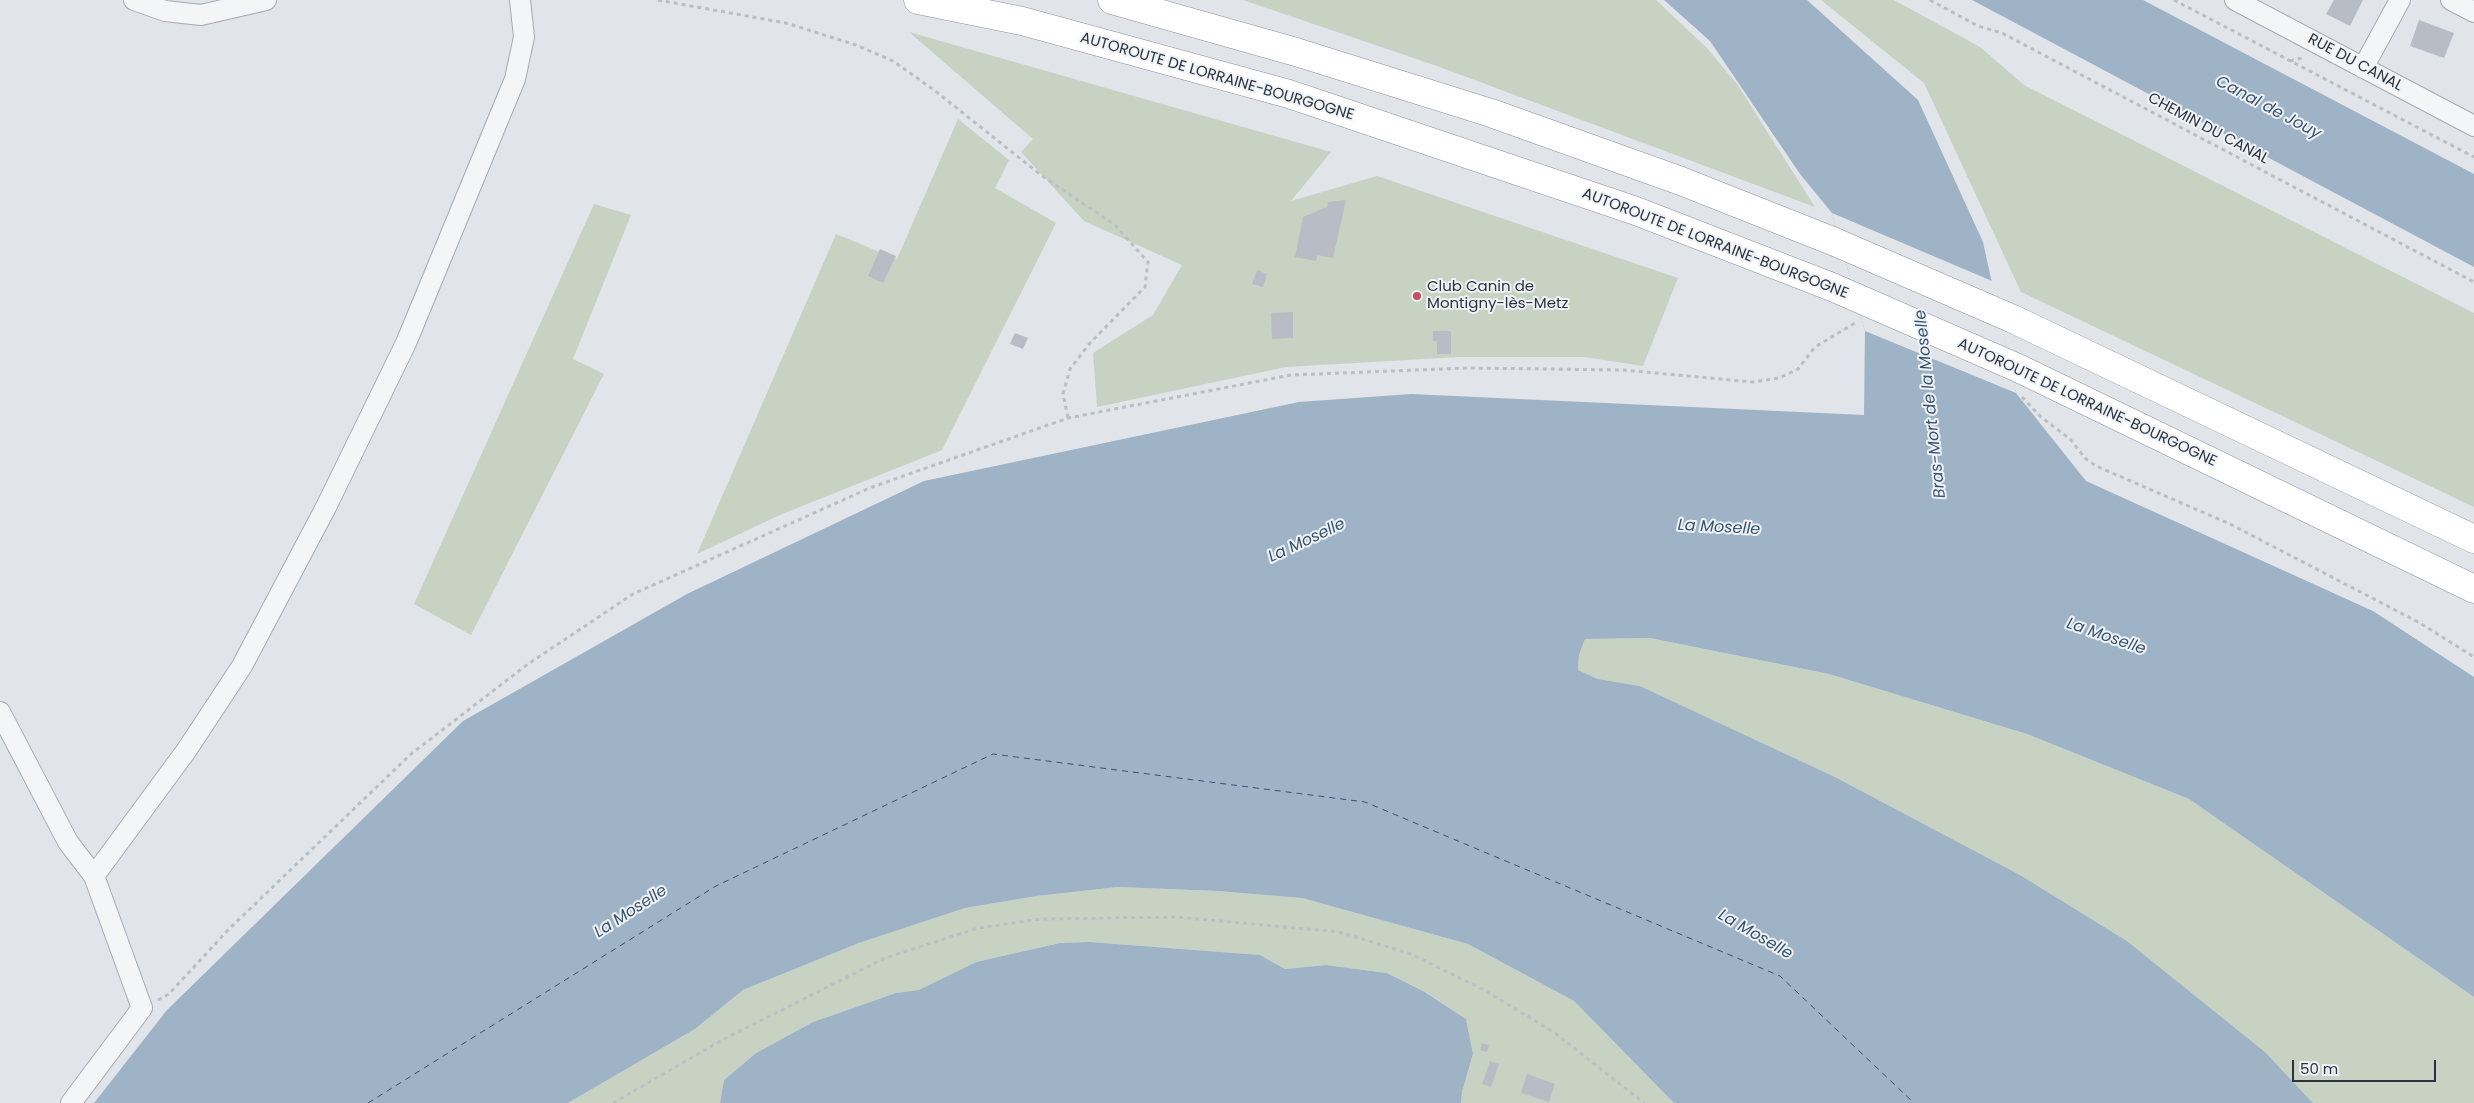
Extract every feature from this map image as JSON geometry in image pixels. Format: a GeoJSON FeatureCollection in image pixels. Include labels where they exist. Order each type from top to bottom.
{"type":"FeatureCollection","features":[{"type":"Feature","properties":{"kind":"highway","name":"AUTOROUTE DE LORRAINE-BOURGOGNE"},"geometry":{"type":"LineString","coordinates":[[918,0],[1022,21],[1289,94],[1636,211],[1832,287],[2019,381],[2474,589]]}},
{"type":"Feature","properties":{"kind":"highway"},"geometry":{"type":"LineString","coordinates":[[1112,0],[1296,52],[1492,113],[1681,181],[1835,242],[2013,319],[2474,539]]}},
{"type":"Feature","properties":{"kind":"street"},"geometry":{"type":"LineString","coordinates":[[134,0],[165,11],[201,14],[266,0]]}},
{"type":"Feature","properties":{"kind":"street"},"geometry":{"type":"LineString","coordinates":[[94,876],[186,751],[242,666],[334,490],[406,343],[516,79],[524,37],[520,0]]}},
{"type":"Feature","properties":{"kind":"street","name":"RUE DU CANAL"},"geometry":{"type":"LineString","coordinates":[[2235,0],[2474,126]]}},
{"type":"Feature","properties":{"kind":"street"},"geometry":{"type":"LineString","coordinates":[[2363,68],[2400,0]]}},
{"type":"Feature","properties":{"kind":"street"},"geometry":{"type":"LineString","coordinates":[[2450,0],[2474,12]]}},
{"type":"Feature","properties":{"kind":"street"},"geometry":{"type":"LineString","coordinates":[[0,712],[68,842],[94,876],[142,1008],[71,1103]]}},
{"type":"Feature","properties":{"kind":"path"},"geometry":{"type":"LineString","coordinates":[[658,0],[786,23],[856,45],[893,61],[934,90],[1041,175],[1115,225],[1148,262],[1145,288],[1090,343],[1070,369],[1063,394],[1068,418]]}},
{"type":"Feature","properties":{"kind":"path","name":"CHEMIN DU CANAL"},"geometry":{"type":"LineString","coordinates":[[1930,0],[1978,26],[2010,37],[2474,282]]}},
{"type":"Feature","properties":{"kind":"path"},"geometry":{"type":"LineString","coordinates":[[2174,0],[2474,158]]}},
{"type":"Feature","properties":{"kind":"path"},"geometry":{"type":"LineString","coordinates":[[142,1008],[168,994],[228,930],[411,754],[528,664],[633,594],[872,488],[1068,418],[1291,375],[1468,368],[1623,370],[1753,382],[1779,378],[1798,369],[1815,347],[1854,322]]}},
{"type":"Feature","properties":{"kind":"path"},"geometry":{"type":"LineString","coordinates":[[2019,381],[2040,417],[2070,439],[2085,458],[2096,466],[2230,524],[2420,623],[2474,657]]}},
{"type":"Feature","properties":{"kind":"path"},"geometry":{"type":"LineString","coordinates":[[613,1103],[724,1039],[885,958],[978,928],[1041,919],[1177,917],[1339,932],[1411,954],[1484,990],[1555,1033],[1644,1103]]}},
{"type":"Feature","properties":{"kind":"green space"},"geometry":{"type":"Polygon","coordinates":[[[1243,0],[1656,0],[1707,48],[1737,84],[1815,207],[1437,66],[1243,0]]]}},
{"type":"Feature","properties":{"kind":"green space"},"geometry":{"type":"Polygon","coordinates":[[[1821,0],[1894,0],[1980,47],[2024,85],[2474,313],[2474,507],[2021,292],[1924,83],[1821,0]]]}},
{"type":"Feature","properties":{"kind":"green space","name":"Club Canin de Montigny-lès-Metz"},"geometry":{"type":"Polygon","coordinates":[[[909,32],[1331,152],[1291,201],[1377,176],[1678,278],[1643,366],[1584,357],[1459,357],[1286,367],[1097,407],[1093,353],[1153,315],[1182,265],[1084,221],[1021,152],[1033,139],[909,32]]]}},
{"type":"Feature","properties":{"kind":"green space"},"geometry":{"type":"Polygon","coordinates":[[[958,119],[1009,160],[995,188],[1056,223],[942,450],[782,514],[697,554],[836,234],[897,259],[958,119]]]}},
{"type":"Feature","properties":{"kind":"green space"},"geometry":{"type":"Polygon","coordinates":[[[594,204],[631,215],[573,359],[604,374],[471,635],[414,604],[594,204]]]}},
{"type":"Feature","properties":{"kind":"green space"},"geometry":{"type":"Polygon","coordinates":[[[1650,638],[1829,674],[2027,734],[2189,799],[2474,997],[2474,1103],[2313,1103],[2265,1052],[2127,941],[2020,875],[1835,777],[1640,686],[1598,679],[1578,670],[1579,655],[1585,639],[1650,638]]]}},
{"type":"Feature","properties":{"kind":"green space"},"geometry":{"type":"Polygon","coordinates":[[[1118,887],[1217,891],[1302,898],[1468,944],[1574,1001],[1674,1103],[1461,1103],[1462,1092],[1473,1054],[1466,1019],[1426,992],[1387,973],[1326,965],[1285,969],[1260,955],[1090,942],[1060,943],[976,962],[919,990],[896,993],[813,1022],[756,1053],[724,1080],[720,1103],[568,1103],[695,1029],[743,990],[859,943],[965,908],[1037,896],[1118,887]]]}},
{"type":"Feature","properties":{"kind":"water"},"geometry":{"type":"Polygon","coordinates":[[[1664,0],[1807,0],[1918,100],[1983,242],[2016,393],[2086,481],[2373,611],[2474,677],[2474,997],[2189,799],[2027,734],[1829,674],[1650,638],[1585,639],[1579,655],[1578,670],[1598,679],[1640,686],[1835,777],[2020,875],[2127,941],[2265,1052],[2313,1103],[1674,1103],[1574,1001],[1468,944],[1302,898],[1217,891],[1118,887],[1037,896],[965,908],[859,943],[743,990],[695,1029],[568,1103],[94,1103],[167,1010],[463,721],[687,594],[924,481],[1299,402],[1411,394],[1864,415],[1865,331],[1832,213],[1800,174],[1710,41],[1664,0]]]}},
{"type":"Feature","properties":{"kind":"water","name":"Canal de Jouy"},"geometry":{"type":"Polygon","coordinates":[[[1972,0],[2143,0],[2474,174],[2474,267],[1972,0]]]}},
{"type":"Feature","properties":{"kind":"water"},"geometry":{"type":"Polygon","coordinates":[[[1090,942],[1260,955],[1285,969],[1326,965],[1387,973],[1425,992],[1466,1019],[1473,1054],[1462,1092],[1461,1103],[720,1103],[724,1080],[756,1053],[813,1022],[896,993],[919,990],[976,962],[1060,943],[1090,942]]]}},
{"type":"Feature","properties":{"kind":"pier"},"geometry":{"type":"Polygon","coordinates":[[[1832,213],[1992,281],[2016,393],[1865,331],[1832,213]]]}},
{"type":"Feature","properties":{"kind":"building"},"geometry":{"type":"Polygon","coordinates":[[[2334,0],[2363,0],[2350,26],[2326,14],[2334,0]]]}},
{"type":"Feature","properties":{"kind":"building"},"geometry":{"type":"Polygon","coordinates":[[[2419,20],[2454,33],[2444,58],[2410,46],[2419,20]]]}},
{"type":"Feature","properties":{"kind":"building"},"geometry":{"type":"Polygon","coordinates":[[[1346,200],[1333,258],[1317,255],[1316,261],[1295,257],[1303,217],[1327,207],[1328,202],[1346,200]]]}},
{"type":"Feature","properties":{"kind":"building"},"geometry":{"type":"Polygon","coordinates":[[[880,249],[896,256],[883,283],[868,276],[880,249]]]}},
{"type":"Feature","properties":{"kind":"building"},"geometry":{"type":"Polygon","coordinates":[[[1257,270],[1267,274],[1263,287],[1252,284],[1257,270]]]}},
{"type":"Feature","properties":{"kind":"building"},"geometry":{"type":"Polygon","coordinates":[[[1293,312],[1293,338],[1272,339],[1271,313],[1293,312]]]}},
{"type":"Feature","properties":{"kind":"building"},"geometry":{"type":"Polygon","coordinates":[[[1433,331],[1451,331],[1451,354],[1437,354],[1437,341],[1433,341],[1433,331]]]}},
{"type":"Feature","properties":{"kind":"building"},"geometry":{"type":"Polygon","coordinates":[[[1015,333],[1028,338],[1023,349],[1010,344],[1015,333]]]}},
{"type":"Feature","properties":{"kind":"building"},"geometry":{"type":"Polygon","coordinates":[[[1482,1043],[1489,1045],[1487,1052],[1480,1050],[1482,1043]]]}},
{"type":"Feature","properties":{"kind":"building"},"geometry":{"type":"Polygon","coordinates":[[[1490,1061],[1499,1064],[1491,1087],[1482,1084],[1490,1061]]]}},
{"type":"Feature","properties":{"kind":"building"},"geometry":{"type":"Polygon","coordinates":[[[1527,1074],[1555,1084],[1549,1102],[1521,1093],[1527,1074]]]}},
{"type":"Feature","properties":{"kind":"ferry route"},"geometry":{"type":"LineString","coordinates":[[368,1103],[716,886],[993,754],[1365,802],[1780,976],[1914,1103]]}},
{"type":"Feature","properties":{"kind":"place","name":"Club Canin de Montigny-lès-Metz"},"geometry":{"type":"Point","coordinates":[1417,296]}},
{"type":"Feature","properties":{"kind":"water label","name":"Bras-Mort de la Moselle"},"geometry":{"type":"Point","coordinates":[1931,404]}},
{"type":"Feature","properties":{"kind":"water label","name":"La Moselle"},"geometry":{"type":"Point","coordinates":[1719,528]}},
{"type":"Feature","properties":{"kind":"water label","name":"La Moselle"},"geometry":{"type":"Point","coordinates":[1307,541]}},
{"type":"Feature","properties":{"kind":"water label","name":"La Moselle"},"geometry":{"type":"Point","coordinates":[2106,637]}},
{"type":"Feature","properties":{"kind":"water label","name":"La Moselle"},"geometry":{"type":"Point","coordinates":[631,912]}},
{"type":"Feature","properties":{"kind":"water label","name":"La Moselle"},"geometry":{"type":"Point","coordinates":[1755,935]}}]}
